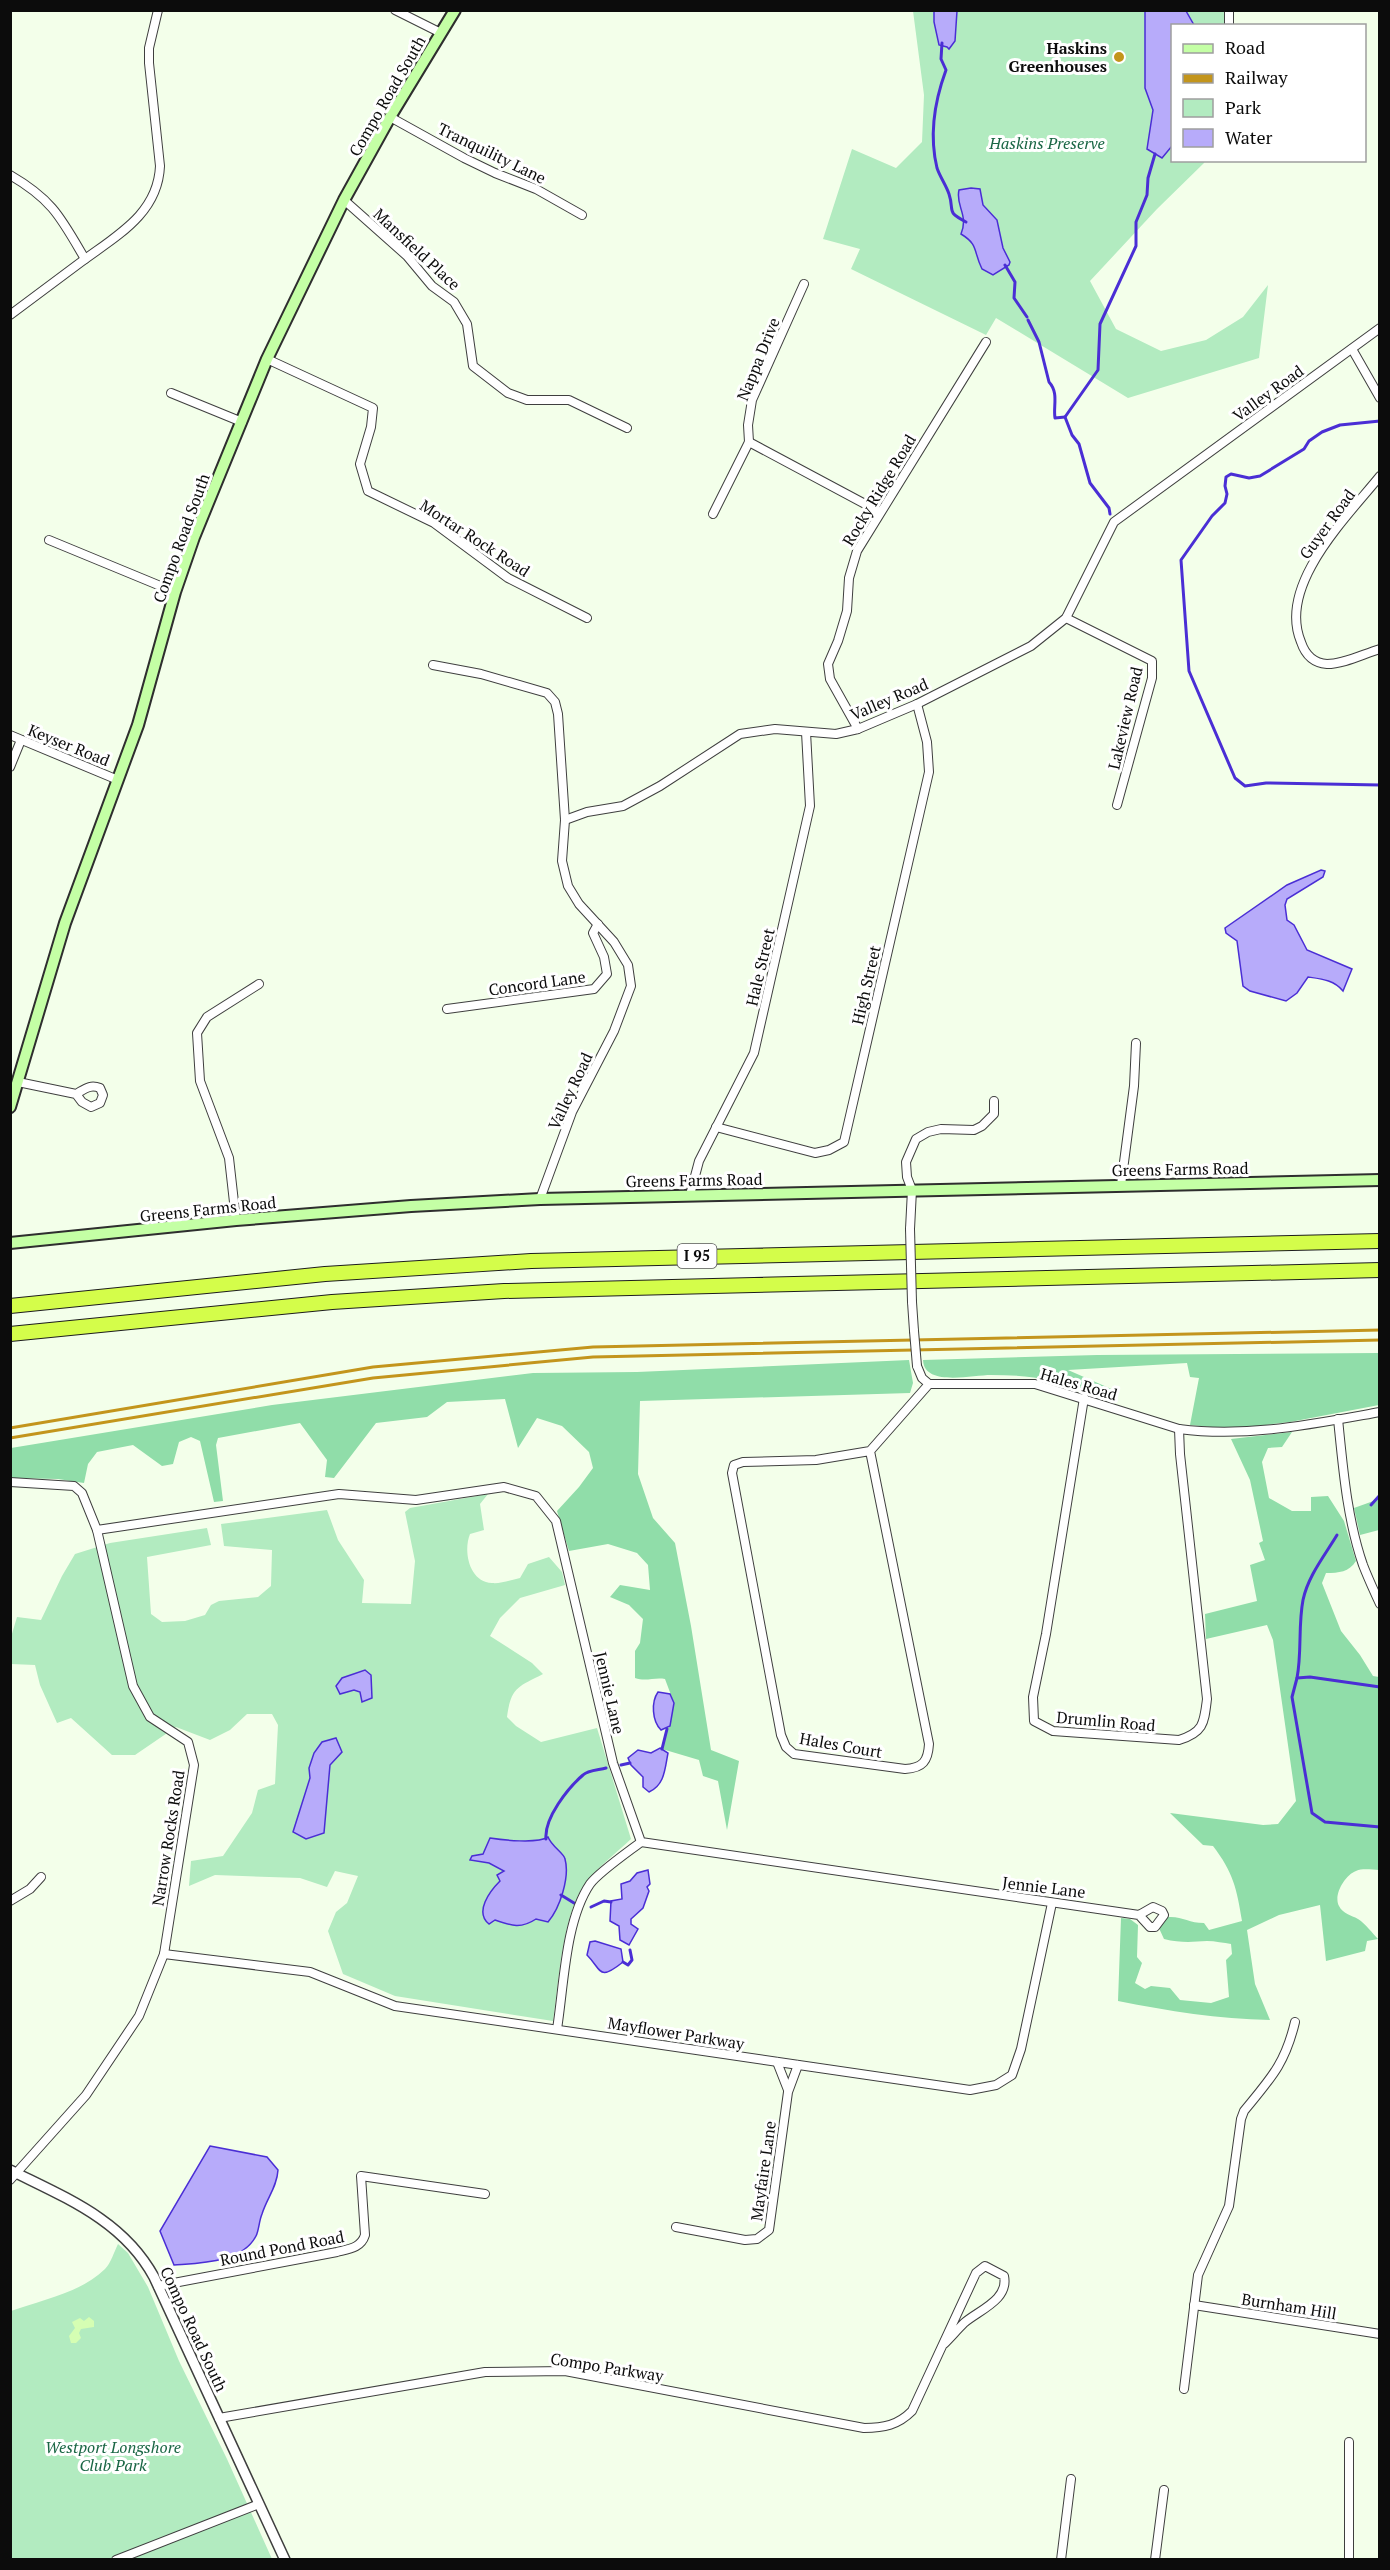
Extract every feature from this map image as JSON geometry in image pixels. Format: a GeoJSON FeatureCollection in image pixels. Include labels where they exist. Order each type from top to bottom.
{"type":"FeatureCollection","features":[{"type":"Feature","properties":{"kind":"highway","name":"I 95"},"geometry":{"type":"LineString","coordinates":[[13,1306],[314,1275],[497,1263],[1380,1241]]}},
{"type":"Feature","properties":{"kind":"highway","name":"I 95"},"geometry":{"type":"LineString","coordinates":[[13,1334],[321,1303],[504,1291],[1380,1270]]}},
{"type":"Feature","properties":{"kind":"main road","name":"Compo Road South"},"geometry":{"type":"LineString","coordinates":[[10,1107],[70,904],[138,725],[175,592],[194,537],[267,359],[344,200],[390,117],[455,10]]}},
{"type":"Feature","properties":{"kind":"main road","name":"Greens Farms Road"},"geometry":{"type":"LineString","coordinates":[[10,1243],[236,1220],[411,1206],[540,1199],[1380,1180]]}},
{"type":"Feature","properties":{"kind":"street"},"geometry":{"type":"LineString","coordinates":[[10,315],[133,223],[153,196],[159,177],[159,151],[149,48],[158,10]]}},
{"type":"Feature","properties":{"kind":"street"},"geometry":{"type":"LineString","coordinates":[[395,10],[441,33]]}},
{"type":"Feature","properties":{"kind":"street","name":"Tranquility Lane"},"geometry":{"type":"LineString","coordinates":[[390,117],[464,158],[536,189],[582,214]]}},
{"type":"Feature","properties":{"kind":"street"},"geometry":{"type":"LineString","coordinates":[[10,175],[46,199],[60,217],[85,259]]}},
{"type":"Feature","properties":{"kind":"street","name":"Mansfield Place"},"geometry":{"type":"LineString","coordinates":[[344,200],[407,256],[432,286],[454,302],[467,324],[473,366],[508,393],[527,400],[569,400],[627,428]]}},
{"type":"Feature","properties":{"kind":"street","name":"Nappa Drive"},"geometry":{"type":"LineString","coordinates":[[749,442],[748,425],[752,400],[804,284]]}},
{"type":"Feature","properties":{"kind":"street","name":"Valley Road"},"geometry":{"type":"LineString","coordinates":[[540,1199],[572,1112],[614,1031],[631,986],[628,965],[614,942],[579,904],[568,886],[562,861],[565,820],[587,812],[623,806],[660,786],[740,734],[775,729],[836,734],[858,729],[917,704],[1031,646],[1066,618],[1114,522],[1380,328]]}},
{"type":"Feature","properties":{"kind":"street","name":"Rocky Ridge Road"},"geometry":{"type":"LineString","coordinates":[[858,729],[830,679],[828,664],[847,610],[849,578],[856,550],[986,342]]}},
{"type":"Feature","properties":{"kind":"street"},"geometry":{"type":"LineString","coordinates":[[1352,349],[1380,398]]}},
{"type":"Feature","properties":{"kind":"street","name":"Mortar Rock Road"},"geometry":{"type":"LineString","coordinates":[[267,359],[373,408],[371,427],[360,464],[368,491],[434,523],[508,578],[586,618]]}},
{"type":"Feature","properties":{"kind":"street"},"geometry":{"type":"LineString","coordinates":[[171,393],[242,422]]}},
{"type":"Feature","properties":{"kind":"street"},"geometry":{"type":"LineString","coordinates":[[713,514],[749,442],[880,512]]}},
{"type":"Feature","properties":{"kind":"street","name":"Guyer Road"},"geometry":{"type":"LineString","coordinates":[[1380,476],[1318,554],[1301,588],[1296,626],[1304,650],[1317,662],[1328,664],[1380,649]]}},
{"type":"Feature","properties":{"kind":"street"},"geometry":{"type":"LineString","coordinates":[[49,540],[175,592]]}},
{"type":"Feature","properties":{"kind":"street","name":"Lakeview Road"},"geometry":{"type":"LineString","coordinates":[[1066,618],[1152,661],[1152,678],[1118,805]]}},
{"type":"Feature","properties":{"kind":"street"},"geometry":{"type":"LineString","coordinates":[[433,665],[481,674],[547,693],[555,702],[558,714],[565,820]]}},
{"type":"Feature","properties":{"kind":"street","name":"High Street"},"geometry":{"type":"LineString","coordinates":[[716,1127],[815,1152],[829,1150],[844,1142],[929,772],[927,742],[917,704]]}},
{"type":"Feature","properties":{"kind":"street","name":"Hale Street"},"geometry":{"type":"LineString","coordinates":[[690,1195],[696,1168],[754,1053],[810,806],[806,732]]}},
{"type":"Feature","properties":{"kind":"street","name":"Keyser Road"},"geometry":{"type":"LineString","coordinates":[[10,735],[118,780]]}},
{"type":"Feature","properties":{"kind":"street"},"geometry":{"type":"LineString","coordinates":[[10,767],[21,740]]}},
{"type":"Feature","properties":{"kind":"street","name":"Concord Lane"},"geometry":{"type":"LineString","coordinates":[[447,1009],[594,990],[607,975],[604,957],[593,933],[598,924]]}},
{"type":"Feature","properties":{"kind":"street"},"geometry":{"type":"LineString","coordinates":[[236,1220],[229,1158],[200,1081],[197,1033],[207,1017],[258,984]]}},
{"type":"Feature","properties":{"kind":"street"},"geometry":{"type":"LineString","coordinates":[[1122,1185],[1134,1086],[1136,1043]]}},
{"type":"Feature","properties":{"kind":"street"},"geometry":{"type":"LineString","coordinates":[[18,1082],[76,1094]]}},
{"type":"Feature","properties":{"kind":"street"},"geometry":{"type":"LineString","coordinates":[[870,1451],[929,1384],[920,1374],[917,1366],[912,1302],[910,1229],[912,1190],[907,1177],[906,1162],[916,1139],[928,1132],[941,1129],[974,1130],[994,1114],[994,1101]]}},
{"type":"Feature","properties":{"kind":"street","name":"Hales Road"},"geometry":{"type":"LineString","coordinates":[[929,1384],[1035,1384],[1179,1429],[1226,1433],[1254,1432],[1380,1412]]}},
{"type":"Feature","properties":{"kind":"street","name":"Drumlin Road"},"geometry":{"type":"LineString","coordinates":[[1084,1398],[1046,1634],[1033,1697],[1034,1721],[1053,1731],[1179,1740],[1192,1736],[1202,1726],[1207,1699],[1179,1429]]}},
{"type":"Feature","properties":{"kind":"street"},"geometry":{"type":"LineString","coordinates":[[1338,1419],[1344,1475],[1356,1540],[1363,1565],[1380,1604]]}},
{"type":"Feature","properties":{"kind":"street","name":"Hales Court"},"geometry":{"type":"LineString","coordinates":[[870,1451],[928,1744],[928,1754],[924,1763],[916,1768],[905,1769],[794,1754],[786,1747],[777,1717],[732,1473],[734,1465],[743,1462],[816,1460],[870,1451]]}},
{"type":"Feature","properties":{"kind":"street","name":"Narrow Rocks Road"},"geometry":{"type":"LineString","coordinates":[[10,1482],[74,1486],[82,1493],[98,1530],[133,1686],[150,1717],[188,1742],[194,1765],[164,1954],[139,2016],[86,2095],[13,2175]]}},
{"type":"Feature","properties":{"kind":"street","name":"Jennie Lane"},"geometry":{"type":"LineString","coordinates":[[98,1530],[339,1494],[416,1500],[504,1487],[536,1496],[556,1521],[613,1763],[641,1842],[1139,1915]]}},
{"type":"Feature","properties":{"kind":"street"},"geometry":{"type":"LineString","coordinates":[[558,2029],[571,1936],[579,1908],[591,1883],[641,1842]]}},
{"type":"Feature","properties":{"kind":"street"},"geometry":{"type":"LineString","coordinates":[[10,1901],[30,1889],[41,1877]]}},
{"type":"Feature","properties":{"kind":"street","name":"Mayflower Parkway"},"geometry":{"type":"LineString","coordinates":[[164,1954],[310,1972],[395,2006],[970,2090],[996,2085],[1012,2075],[1021,2049],[1052,1903]]}},
{"type":"Feature","properties":{"kind":"street"},"geometry":{"type":"LineString","coordinates":[[1184,2389],[1197,2275],[1229,2206],[1237,2136],[1244,2110],[1280,2067],[1290,2046],[1295,2022]]}},
{"type":"Feature","properties":{"kind":"street"},"geometry":{"type":"LineString","coordinates":[[777,2062],[789,2092]]}},
{"type":"Feature","properties":{"kind":"street","name":"Mayfaire Lane"},"geometry":{"type":"LineString","coordinates":[[676,2227],[746,2240],[757,2239],[769,2230],[789,2092],[798,2065]]}},
{"type":"Feature","properties":{"kind":"street","name":"Compo Road South"},"geometry":{"type":"LineString","coordinates":[[13,2175],[86,2210],[120,2231],[139,2251],[158,2286],[285,2559]]}},
{"type":"Feature","properties":{"kind":"street","name":"Round Pond Road"},"geometry":{"type":"LineString","coordinates":[[158,2286],[358,2246],[363,2242],[364,2235],[360,2176],[485,2194]]}},
{"type":"Feature","properties":{"kind":"street","name":"Compo Parkway"},"geometry":{"type":"LineString","coordinates":[[219,2418],[485,2372],[521,2370],[565,2371],[864,2428],[884,2427],[901,2421],[912,2411],[976,2273],[985,2266],[1004,2276],[1006,2283],[1002,2293],[965,2323],[944,2344]]}},
{"type":"Feature","properties":{"kind":"street","name":"Burnham Hill"},"geometry":{"type":"LineString","coordinates":[[1194,2305],[1380,2334]]}},
{"type":"Feature","properties":{"kind":"street"},"geometry":{"type":"LineString","coordinates":[[1349,2442],[1349,2559]]}},
{"type":"Feature","properties":{"kind":"street"},"geometry":{"type":"LineString","coordinates":[[1061,2559],[1071,2479]]}},
{"type":"Feature","properties":{"kind":"street"},"geometry":{"type":"LineString","coordinates":[[1155,2559],[1164,2490]]}},
{"type":"Feature","properties":{"kind":"street"},"geometry":{"type":"LineString","coordinates":[[116,2559],[259,2504]]}},
{"type":"Feature","properties":{"kind":"green space","name":"Haskins Preserve"},"geometry":{"type":"Polygon","coordinates":[[[913,11],[1229,11],[1229,24],[1171,24],[1171,162],[1204,163],[1157,209],[1090,281],[1116,329],[1161,351],[1206,340],[1243,317],[1268,285],[1259,358],[1128,398],[996,318],[986,335],[851,269],[860,249],[823,239],[852,149],[896,168],[922,142],[924,95],[913,11]]]}},
{"type":"Feature","properties":{"kind":"green space"},"geometry":{"type":"Polygon","coordinates":[[[488,1494],[480,1504],[484,1530],[470,1534],[468,1541],[468,1557],[473,1572],[484,1581],[502,1582],[520,1578],[528,1564],[549,1557],[562,1572],[565,1585],[520,1598],[500,1618],[490,1636],[532,1663],[543,1674],[517,1689],[511,1699],[507,1717],[516,1726],[541,1742],[597,1728],[631,1839],[593,1874],[579,1893],[572,1909],[563,1948],[553,2021],[395,1996],[343,1974],[328,1931],[336,1912],[347,1903],[358,1876],[335,1871],[327,1887],[300,1878],[215,1875],[189,1886],[191,1861],[223,1856],[252,1813],[258,1790],[275,1784],[278,1725],[272,1714],[247,1714],[230,1730],[210,1740],[176,1727],[135,1755],[112,1755],[71,1718],[57,1723],[40,1685],[35,1665],[11,1664],[11,1637],[17,1617],[41,1620],[75,1554],[110,1543],[207,1528],[211,1545],[147,1557],[151,1614],[162,1622],[185,1621],[205,1615],[211,1605],[219,1601],[258,1597],[271,1586],[272,1550],[224,1546],[221,1524],[327,1510],[338,1540],[364,1580],[362,1603],[411,1604],[415,1561],[405,1512],[410,1508],[488,1494]]]}},
{"type":"Feature","properties":{"kind":"green space","name":"Westport Longshore Club Park"},"geometry":{"type":"Polygon","coordinates":[[[118,2244],[128,2253],[148,2287],[179,2361],[272,2559],[11,2560],[11,2311],[60,2295],[84,2284],[107,2267],[118,2244]]]}},
{"type":"Feature","properties":{"kind":"shaded area"},"geometry":{"type":"Polygon","coordinates":[[[1379,1353],[1379,1405],[1290,1422],[1231,1429],[1190,1425],[1199,1378],[1190,1377],[1187,1363],[1068,1370],[1116,1391],[1114,1397],[1029,1377],[991,1375],[940,1377],[931,1374],[925,1368],[923,1360],[1097,1355],[1379,1353]]]}},
{"type":"Feature","properties":{"kind":"shaded area"},"geometry":{"type":"Polygon","coordinates":[[[909,1360],[913,1383],[910,1393],[640,1401],[638,1474],[653,1518],[675,1543],[711,1750],[739,1761],[727,1830],[718,1781],[703,1776],[699,1760],[662,1749],[667,1729],[670,1726],[674,1703],[665,1679],[635,1678],[635,1651],[640,1643],[643,1619],[629,1605],[610,1597],[620,1585],[650,1590],[648,1565],[637,1553],[608,1544],[569,1551],[557,1511],[593,1468],[589,1452],[562,1426],[537,1418],[518,1448],[505,1399],[447,1402],[427,1417],[376,1423],[334,1478],[325,1477],[327,1460],[300,1423],[218,1438],[216,1445],[223,1501],[214,1502],[200,1441],[191,1437],[179,1442],[173,1464],[162,1466],[133,1445],[97,1452],[88,1464],[84,1483],[58,1479],[11,1478],[11,1448],[272,1405],[533,1373],[637,1372],[909,1360]]]}},
{"type":"Feature","properties":{"kind":"shaded area"},"geometry":{"type":"Polygon","coordinates":[[[1292,1432],[1282,1447],[1268,1448],[1262,1462],[1269,1498],[1292,1511],[1311,1511],[1311,1497],[1328,1496],[1344,1521],[1356,1561],[1350,1568],[1343,1571],[1326,1573],[1322,1583],[1341,1631],[1373,1676],[1379,1677],[1379,1870],[1362,1870],[1352,1873],[1341,1886],[1338,1896],[1339,1906],[1343,1911],[1361,1921],[1378,1939],[1367,1941],[1365,1951],[1326,1961],[1320,1905],[1279,1915],[1247,1930],[1255,1984],[1270,2020],[1194,2014],[1118,2001],[1121,1918],[1130,1919],[1138,1925],[1137,1957],[1142,1963],[1135,1983],[1145,1989],[1151,1986],[1170,1988],[1180,2000],[1211,2003],[1229,1997],[1226,1960],[1232,1954],[1231,1944],[1164,1939],[1158,1926],[1168,1917],[1204,1923],[1209,1930],[1242,1921],[1233,1881],[1220,1855],[1213,1846],[1203,1845],[1170,1813],[1263,1825],[1278,1824],[1296,1801],[1273,1640],[1267,1625],[1206,1639],[1205,1614],[1257,1601],[1250,1565],[1265,1560],[1259,1543],[1263,1541],[1250,1480],[1231,1439],[1292,1432]]]}},
{"type":"Feature","properties":{"kind":"shaded area"},"geometry":{"type":"Polygon","coordinates":[[[1379,1499],[1379,1530],[1360,1535],[1354,1508],[1379,1499]]]}},
{"type":"Feature","properties":{"kind":"sand"},"geometry":{"type":"Polygon","coordinates":[[[89,2317],[94,2321],[94,2327],[81,2329],[79,2333],[81,2338],[76,2343],[71,2343],[69,2336],[75,2328],[72,2322],[80,2318],[84,2321],[89,2317]]]}},
{"type":"Feature","properties":{"kind":"water"},"geometry":{"type":"Polygon","coordinates":[[[934,11],[957,11],[955,41],[949,49],[939,45],[934,11]]]}},
{"type":"Feature","properties":{"kind":"water"},"geometry":{"type":"Polygon","coordinates":[[[1145,11],[1186,11],[1193,24],[1171,24],[1171,147],[1162,158],[1147,149],[1153,110],[1145,88],[1145,11]]]}},
{"type":"Feature","properties":{"kind":"water"},"geometry":{"type":"Polygon","coordinates":[[[980,189],[983,205],[997,220],[1003,248],[1010,262],[993,275],[982,269],[973,245],[961,234],[964,221],[959,190],[980,189]]]}},
{"type":"Feature","properties":{"kind":"water"},"geometry":{"type":"Polygon","coordinates":[[[1321,870],[1325,871],[1323,877],[1287,899],[1285,905],[1287,920],[1294,925],[1307,950],[1352,969],[1343,991],[1332,982],[1308,977],[1297,993],[1286,1001],[1250,991],[1243,986],[1237,941],[1226,933],[1225,928],[1287,885],[1321,870]]]}},
{"type":"Feature","properties":{"kind":"water"},"geometry":{"type":"Polygon","coordinates":[[[365,1670],[371,1675],[372,1698],[362,1702],[360,1692],[354,1690],[340,1694],[336,1686],[342,1678],[365,1670]]]}},
{"type":"Feature","properties":{"kind":"water"},"geometry":{"type":"Polygon","coordinates":[[[658,1692],[670,1694],[674,1703],[670,1726],[661,1730],[656,1722],[654,1711],[654,1701],[658,1692]]]}},
{"type":"Feature","properties":{"kind":"water"},"geometry":{"type":"Polygon","coordinates":[[[336,1738],[342,1752],[330,1765],[324,1833],[306,1839],[293,1832],[310,1778],[309,1768],[314,1753],[322,1742],[336,1738]]]}},
{"type":"Feature","properties":{"kind":"water"},"geometry":{"type":"Polygon","coordinates":[[[660,1748],[668,1753],[665,1770],[661,1781],[649,1792],[643,1787],[643,1777],[631,1765],[628,1758],[638,1750],[651,1753],[660,1748]]]}},
{"type":"Feature","properties":{"kind":"water"},"geometry":{"type":"Polygon","coordinates":[[[548,1837],[564,1857],[566,1874],[563,1892],[548,1922],[536,1919],[526,1924],[516,1925],[495,1920],[489,1924],[483,1914],[483,1908],[488,1896],[500,1881],[497,1875],[504,1871],[489,1863],[470,1860],[472,1856],[483,1854],[490,1838],[528,1841],[548,1837]]]}},
{"type":"Feature","properties":{"kind":"water"},"geometry":{"type":"Polygon","coordinates":[[[648,1870],[650,1884],[647,1887],[649,1891],[643,1908],[631,1919],[631,1924],[638,1929],[629,1945],[620,1940],[619,1926],[610,1921],[611,1901],[622,1899],[621,1884],[630,1881],[637,1873],[648,1870]]]}},
{"type":"Feature","properties":{"kind":"water"},"geometry":{"type":"Polygon","coordinates":[[[595,1941],[621,1949],[623,1962],[605,1973],[601,1972],[587,1955],[590,1942],[595,1941]]]}},
{"type":"Feature","properties":{"kind":"water"},"geometry":{"type":"Polygon","coordinates":[[[210,2146],[267,2157],[278,2170],[276,2182],[264,2208],[257,2234],[250,2245],[231,2257],[174,2265],[160,2231],[210,2146]]]}},
{"type":"Feature","properties":{"kind":"waterway"},"geometry":{"type":"LineString","coordinates":[[942,43],[941,59],[946,70],[934,118],[933,143],[937,168],[949,194],[952,211],[966,222]]}},
{"type":"Feature","properties":{"kind":"waterway"},"geometry":{"type":"LineString","coordinates":[[1110,514],[1109,508],[1090,483],[1079,444],[1072,435],[1065,417],[1098,370],[1100,324],[1136,246],[1136,222],[1147,195],[1148,178],[1155,154]]}},
{"type":"Feature","properties":{"kind":"waterway"},"geometry":{"type":"LineString","coordinates":[[1005,265],[1015,282],[1014,298],[1027,317]]}},
{"type":"Feature","properties":{"kind":"waterway"},"geometry":{"type":"LineString","coordinates":[[1028,320],[1039,342],[1049,382],[1054,391],[1055,418],[1065,417]]}},
{"type":"Feature","properties":{"kind":"waterway"},"geometry":{"type":"LineString","coordinates":[[1380,421],[1340,425],[1322,432],[1309,441],[1304,449],[1260,476],[1249,478],[1231,474],[1226,477],[1225,503],[1212,516],[1181,560],[1189,671],[1235,778],[1245,786],[1266,783],[1380,785]]}},
{"type":"Feature","properties":{"kind":"waterway"},"geometry":{"type":"LineString","coordinates":[[1371,1505],[1380,1495]]}},
{"type":"Feature","properties":{"kind":"waterway"},"geometry":{"type":"LineString","coordinates":[[1297,1678],[1305,1591],[1317,1566],[1337,1535]]}},
{"type":"Feature","properties":{"kind":"waterway"},"geometry":{"type":"LineString","coordinates":[[1380,1687],[1310,1677],[1297,1678],[1292,1697],[1312,1813],[1325,1822],[1380,1827]]}},
{"type":"Feature","properties":{"kind":"waterway"},"geometry":{"type":"LineString","coordinates":[[662,1749],[667,1729]]}},
{"type":"Feature","properties":{"kind":"waterway"},"geometry":{"type":"LineString","coordinates":[[621,1765],[630,1763]]}},
{"type":"Feature","properties":{"kind":"waterway"},"geometry":{"type":"LineString","coordinates":[[546,1839],[546,1831],[553,1813],[571,1788],[585,1773],[606,1768]]}},
{"type":"Feature","properties":{"kind":"waterway"},"geometry":{"type":"LineString","coordinates":[[561,1895],[574,1903]]}},
{"type":"Feature","properties":{"kind":"waterway"},"geometry":{"type":"LineString","coordinates":[[591,1907],[604,1901],[611,1902]]}},
{"type":"Feature","properties":{"kind":"waterway"},"geometry":{"type":"LineString","coordinates":[[623,1962],[628,1965],[632,1960],[630,1950]]}},
{"type":"Feature","properties":{"kind":"railway"},"geometry":{"type":"LineString","coordinates":[[10,1428],[373,1367],[593,1347],[1380,1330]]}},
{"type":"Feature","properties":{"kind":"railway"},"geometry":{"type":"LineString","coordinates":[[10,1438],[373,1378],[593,1357],[1380,1340]]}},
{"type":"Feature","properties":{"kind":"place","name":"Haskins Greenhouses"},"geometry":{"type":"Point","coordinates":[1119,57]}}]}
